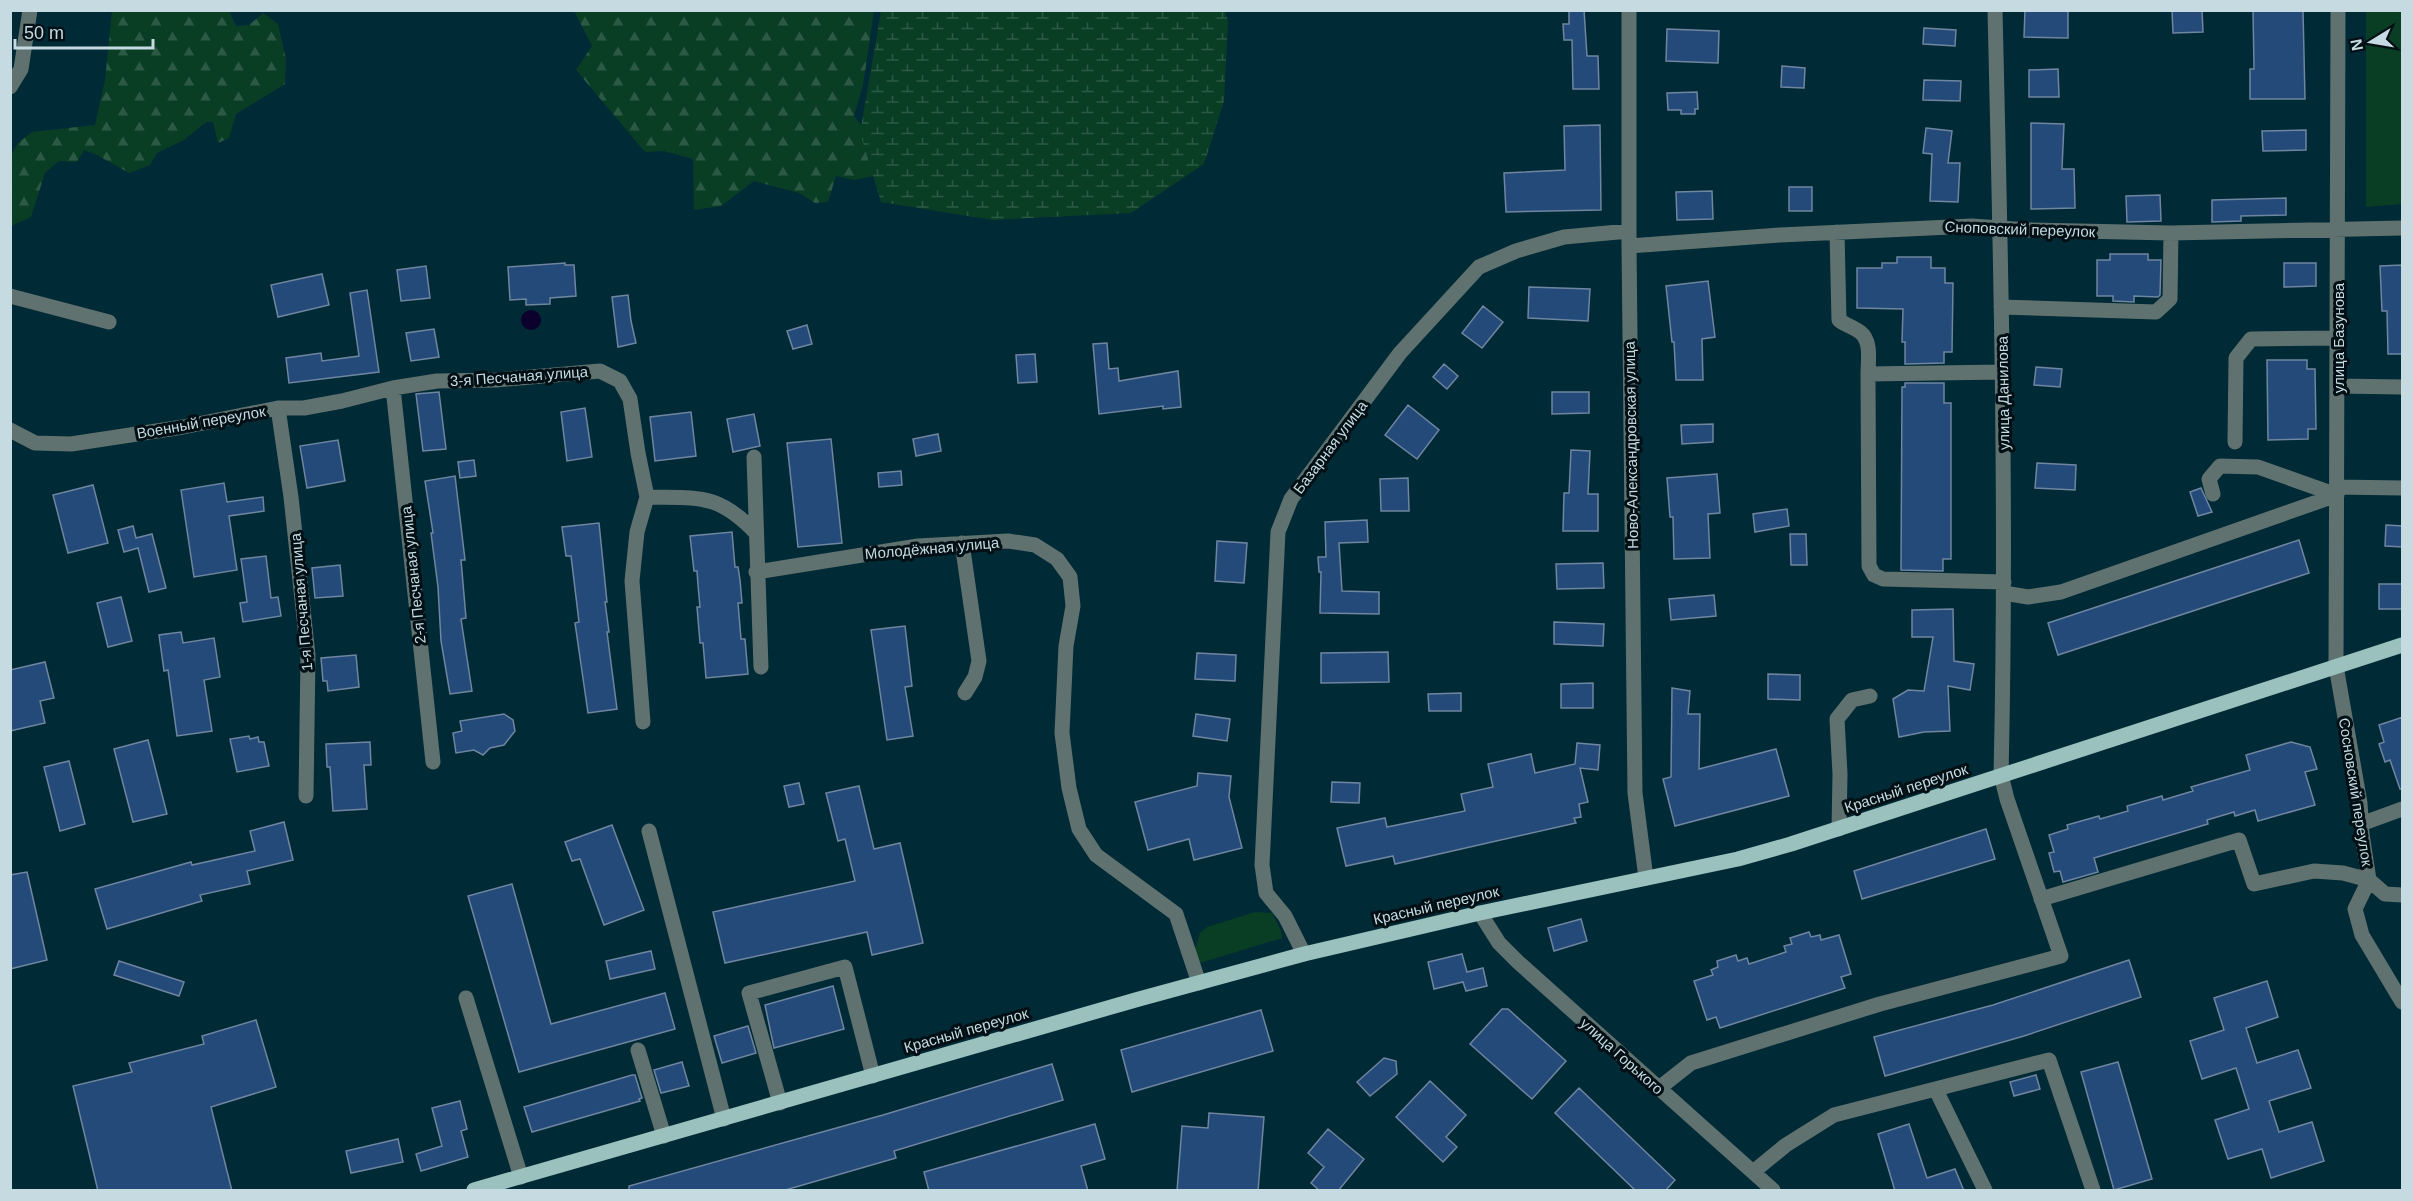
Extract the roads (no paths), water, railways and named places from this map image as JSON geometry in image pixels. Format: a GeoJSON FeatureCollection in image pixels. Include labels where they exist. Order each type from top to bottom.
{"type":"FeatureCollection","features":[{"type":"Feature","properties":{"kind":"main road","name":"Красный переулок"},"geometry":{"type":"LineString","coordinates":[[474,1191],[1304,954],[1738,859],[1839,829],[2403,645]]}},
{"type":"Feature","properties":{"kind":"street"},"geometry":{"type":"LineString","coordinates":[[10,87],[21,69],[30,10]]}},
{"type":"Feature","properties":{"kind":"street","name":"Ново-Александровская улица"},"geometry":{"type":"LineString","coordinates":[[1629,10],[1635,794],[1646,878]]}},
{"type":"Feature","properties":{"kind":"street","name":"улица Данилова"},"geometry":{"type":"LineString","coordinates":[[1658,1089],[1691,1063],[1880,1004],[2061,956],[2001,776],[2004,587],[2003,372],[1995,10]]}},
{"type":"Feature","properties":{"kind":"street","name":"улица Базунова"},"geometry":{"type":"LineString","coordinates":[[2336,666],[2338,10]]}},
{"type":"Feature","properties":{"kind":"street","name":"Сноповский переулок"},"geometry":{"type":"LineString","coordinates":[[1629,239],[1972,226],[2171,233],[2403,228]]}},
{"type":"Feature","properties":{"kind":"street"},"geometry":{"type":"LineString","coordinates":[[1837,231],[1839,320],[1860,332],[1866,338],[1868,348],[1869,566],[1874,575],[1883,579],[2004,587],[2028,597],[2061,592],[2337,491],[2403,488]]}},
{"type":"Feature","properties":{"kind":"street"},"geometry":{"type":"LineString","coordinates":[[2001,307],[2156,312],[2170,299],[2171,233]]}},
{"type":"Feature","properties":{"kind":"street","name":"Базарная улица"},"geometry":{"type":"LineString","coordinates":[[1304,954],[1285,916],[1266,893],[1262,865],[1278,531],[1291,499],[1400,353],[1479,267],[1516,251],[1564,237],[1629,239]]}},
{"type":"Feature","properties":{"kind":"street"},"geometry":{"type":"LineString","coordinates":[[10,296],[109,322]]}},
{"type":"Feature","properties":{"kind":"street"},"geometry":{"type":"LineString","coordinates":[[2235,442],[2236,358],[2251,339],[2338,339]]}},
{"type":"Feature","properties":{"kind":"street","name":"3-я Песчаная улица"},"geometry":{"type":"LineString","coordinates":[[393,388],[437,381],[496,380],[600,371],[620,381],[630,399],[647,497],[637,532],[632,581],[643,722]]}},
{"type":"Feature","properties":{"kind":"street"},"geometry":{"type":"LineString","coordinates":[[1868,374],[2003,372]]}},
{"type":"Feature","properties":{"kind":"street"},"geometry":{"type":"LineString","coordinates":[[2338,386],[2403,387]]}},
{"type":"Feature","properties":{"kind":"street","name":"Военный переулок"},"geometry":{"type":"LineString","coordinates":[[10,430],[35,443],[71,444],[183,427],[278,408],[313,407],[393,388]]}},
{"type":"Feature","properties":{"kind":"street","name":"2-я Песчаная улица"},"geometry":{"type":"LineString","coordinates":[[393,388],[433,762]]}},
{"type":"Feature","properties":{"kind":"street","name":"1-я Песчаная улица"},"geometry":{"type":"LineString","coordinates":[[278,408],[291,497],[308,655],[306,796]]}},
{"type":"Feature","properties":{"kind":"street"},"geometry":{"type":"LineString","coordinates":[[754,457],[760,667]]}},
{"type":"Feature","properties":{"kind":"street"},"geometry":{"type":"LineString","coordinates":[[2213,494],[2209,479],[2220,466],[2258,467],[2337,491]]}},
{"type":"Feature","properties":{"kind":"street"},"geometry":{"type":"LineString","coordinates":[[647,497],[690,498],[717,502],[738,514],[756,533]]}},
{"type":"Feature","properties":{"kind":"street","name":"Молодёжная улица"},"geometry":{"type":"LineString","coordinates":[[756,572],[876,552],[962,543],[1008,541],[1035,545],[1057,559],[1070,577],[1073,606],[1066,646],[1062,733],[1069,788],[1080,829],[1096,855],[1176,914],[1199,983]]}},
{"type":"Feature","properties":{"kind":"street"},"geometry":{"type":"LineString","coordinates":[[962,543],[979,661],[975,677],[965,693]]}},
{"type":"Feature","properties":{"kind":"street","name":"Сосновский переулок"},"geometry":{"type":"LineString","coordinates":[[2336,666],[2360,803],[2369,880],[2385,894],[2403,895]]}},
{"type":"Feature","properties":{"kind":"street"},"geometry":{"type":"LineString","coordinates":[[1839,829],[1840,774],[1837,719],[1852,700],[1870,696]]}},
{"type":"Feature","properties":{"kind":"street"},"geometry":{"type":"LineString","coordinates":[[2361,824],[2403,809]]}},
{"type":"Feature","properties":{"kind":"street"},"geometry":{"type":"LineString","coordinates":[[649,831],[724,1119]]}},
{"type":"Feature","properties":{"kind":"street"},"geometry":{"type":"LineString","coordinates":[[2041,899],[2239,840],[2254,884],[2314,871],[2343,873],[2369,880],[2355,909],[2362,935],[2403,1002]]}},
{"type":"Feature","properties":{"kind":"street","name":"улица Горького"},"geometry":{"type":"LineString","coordinates":[[1480,914],[1499,943],[1518,962],[1773,1191]]}},
{"type":"Feature","properties":{"kind":"street"},"geometry":{"type":"LineString","coordinates":[[780,1103],[749,993],[845,967],[873,1076]]}},
{"type":"Feature","properties":{"kind":"street"},"geometry":{"type":"LineString","coordinates":[[466,998],[520,1177]]}},
{"type":"Feature","properties":{"kind":"street"},"geometry":{"type":"LineString","coordinates":[[638,1050],[664,1136]]}},
{"type":"Feature","properties":{"kind":"street"},"geometry":{"type":"LineString","coordinates":[[1753,1172],[1786,1145],[1834,1115],[2049,1060],[2093,1191]]}},
{"type":"Feature","properties":{"kind":"street"},"geometry":{"type":"LineString","coordinates":[[1936,1090],[1985,1191]]}}]}
